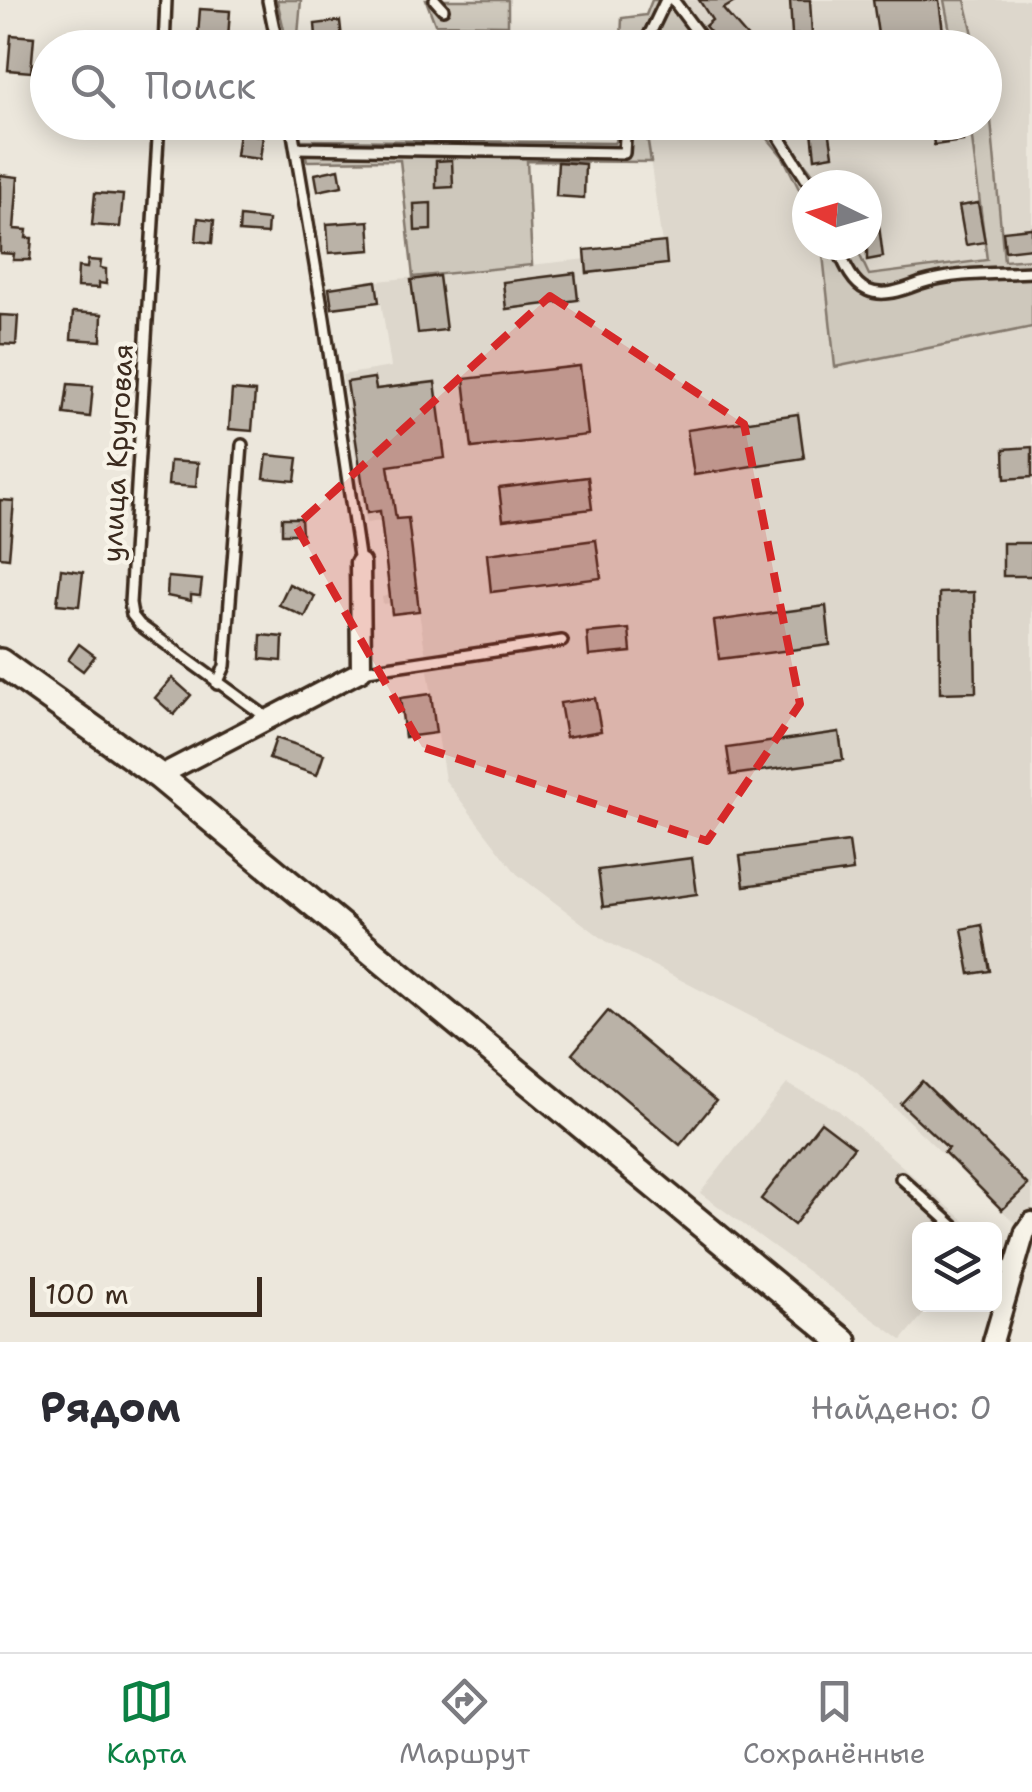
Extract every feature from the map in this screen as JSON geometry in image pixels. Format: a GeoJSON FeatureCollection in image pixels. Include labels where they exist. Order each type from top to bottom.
{"type":"FeatureCollection","features":[{"type":"Feature","properties":{"kind":"street"},"geometry":{"type":"LineString","coordinates":[[159,776],[360,671],[360,564]]}},
{"type":"Feature","properties":{"kind":"street"},"geometry":{"type":"LineString","coordinates":[[0,662],[159,776],[844,1342]]}},
{"type":"Feature","properties":{"kind":"street"},"geometry":{"type":"LineString","coordinates":[[993,1342],[1025,1232],[1032,1222]]}},
{"type":"Feature","properties":{"kind":"lane"},"geometry":{"type":"LineString","coordinates":[[165,30],[166,0]]}},
{"type":"Feature","properties":{"kind":"lane"},"geometry":{"type":"LineString","coordinates":[[435,0],[443,9]]}},
{"type":"Feature","properties":{"kind":"lane"},"geometry":{"type":"LineString","coordinates":[[653,30],[669,0],[694,30]]}},
{"type":"Feature","properties":{"kind":"lane"},"geometry":{"type":"LineString","coordinates":[[270,1],[275,30]]}},
{"type":"Feature","properties":{"kind":"lane","name":"улица Круговая"},"geometry":{"type":"LineString","coordinates":[[158,140],[132,615],[217,684],[269,719]]}},
{"type":"Feature","properties":{"kind":"lane"},"geometry":{"type":"LineString","coordinates":[[294,140],[360,564]]}},
{"type":"Feature","properties":{"kind":"lane"},"geometry":{"type":"LineString","coordinates":[[296,148],[624,154],[625,140]]}},
{"type":"Feature","properties":{"kind":"lane"},"geometry":{"type":"LineString","coordinates":[[781,140],[800,170]]}},
{"type":"Feature","properties":{"kind":"lane"},"geometry":{"type":"LineString","coordinates":[[843,260],[863,289],[877,293],[900,291],[952,275],[1032,272]]}},
{"type":"Feature","properties":{"kind":"lane"},"geometry":{"type":"LineString","coordinates":[[217,684],[225,666],[242,445]]}},
{"type":"Feature","properties":{"kind":"lane"},"geometry":{"type":"LineString","coordinates":[[360,671],[562,640]]}},
{"type":"Feature","properties":{"kind":"lane"},"geometry":{"type":"LineString","coordinates":[[901,1178],[949,1222]]}},
{"type":"Feature","properties":{"kind":"lane"},"geometry":{"type":"LineString","coordinates":[[1002,1266],[1014,1274]]}},
{"type":"Feature","properties":{"kind":"highlighted area"},"geometry":{"type":"Polygon","coordinates":[[[550,296],[744,424],[800,704],[707,841],[422,747],[296,526],[550,296]]]}},
{"type":"Feature","properties":{"kind":"shaded area"},"geometry":{"type":"Polygon","coordinates":[[[277,0],[301,0],[298,30],[284,30],[277,0]]]}},
{"type":"Feature","properties":{"kind":"shaded area"},"geometry":{"type":"Polygon","coordinates":[[[426,0],[508,0],[508,25],[435,24],[426,0]]]}},
{"type":"Feature","properties":{"kind":"shaded area"},"geometry":{"type":"Polygon","coordinates":[[[652,0],[682,0],[699,30],[621,30],[622,18],[646,15],[652,0]]]}},
{"type":"Feature","properties":{"kind":"shaded area"},"geometry":{"type":"Polygon","coordinates":[[[682,0],[944,0],[950,30],[699,30],[682,0]]]}},
{"type":"Feature","properties":{"kind":"shaded area"},"geometry":{"type":"Polygon","coordinates":[[[944,0],[965,0],[972,30],[950,30],[944,0]]]}},
{"type":"Feature","properties":{"kind":"shaded area"},"geometry":{"type":"Polygon","coordinates":[[[965,0],[1032,0],[1032,259],[1004,261],[993,140],[1002,140],[1002,30],[972,30],[965,0]]]}},
{"type":"Feature","properties":{"kind":"shaded area"},"geometry":{"type":"Polygon","coordinates":[[[303,140],[648,140],[651,162],[527,161],[532,265],[413,277],[400,160],[307,161],[303,140]]]}},
{"type":"Feature","properties":{"kind":"shaded area"},"geometry":{"type":"Polygon","coordinates":[[[647,140],[769,140],[792,175],[792,260],[824,260],[834,350],[1032,312],[1032,1239],[856,1071],[606,941],[517,874],[445,780],[419,612],[392,614],[391,603],[383,604],[382,597],[390,595],[381,521],[366,523],[342,375],[391,367],[378,281],[663,251],[647,140]]]}},
{"type":"Feature","properties":{"kind":"shaded area"},"geometry":{"type":"Polygon","coordinates":[[[769,140],[786,140],[810,170],[792,170],[792,175],[769,140]]]}},
{"type":"Feature","properties":{"kind":"shaded area"},"geometry":{"type":"Polygon","coordinates":[[[786,140],[972,140],[987,260],[868,275],[862,260],[882,260],[882,170],[810,170],[786,140]]]}},
{"type":"Feature","properties":{"kind":"shaded area"},"geometry":{"type":"Polygon","coordinates":[[[972,140],[993,140],[1004,261],[1032,259],[1032,327],[835,367],[824,260],[862,260],[869,275],[987,260],[972,140]]]}},
{"type":"Feature","properties":{"kind":"shaded area"},"geometry":{"type":"Polygon","coordinates":[[[787,1084],[838,1110],[966,1222],[912,1222],[912,1312],[925,1312],[902,1340],[700,1193],[787,1084]]]}},
{"type":"Feature","properties":{"kind":"building"},"geometry":{"type":"Polygon","coordinates":[[[699,0],[738,0],[723,9],[741,30],[708,30],[705,26],[712,20],[699,0]]]}},
{"type":"Feature","properties":{"kind":"building"},"geometry":{"type":"Polygon","coordinates":[[[790,0],[810,0],[812,30],[792,30],[790,0]]]}},
{"type":"Feature","properties":{"kind":"building"},"geometry":{"type":"Polygon","coordinates":[[[873,0],[939,0],[943,30],[877,30],[873,0]]]}},
{"type":"Feature","properties":{"kind":"building"},"geometry":{"type":"Polygon","coordinates":[[[200,9],[230,11],[229,30],[198,30],[200,9]]]}},
{"type":"Feature","properties":{"kind":"building"},"geometry":{"type":"Polygon","coordinates":[[[340,21],[341,30],[316,30],[315,24],[340,21]]]}},
{"type":"Feature","properties":{"kind":"building"},"geometry":{"type":"Polygon","coordinates":[[[11,35],[30,37],[30,72],[8,70],[11,35]]]}},
{"type":"Feature","properties":{"kind":"building"},"geometry":{"type":"Polygon","coordinates":[[[238,140],[262,140],[260,159],[236,156],[238,140]]]}},
{"type":"Feature","properties":{"kind":"building"},"geometry":{"type":"Polygon","coordinates":[[[813,140],[831,140],[833,155],[815,158],[813,140]]]}},
{"type":"Feature","properties":{"kind":"building"},"geometry":{"type":"Polygon","coordinates":[[[933,140],[963,141],[934,145],[933,140]]]}},
{"type":"Feature","properties":{"kind":"building"},"geometry":{"type":"Polygon","coordinates":[[[452,160],[453,187],[436,188],[436,161],[452,160]]]}},
{"type":"Feature","properties":{"kind":"building"},"geometry":{"type":"Polygon","coordinates":[[[558,162],[585,164],[584,198],[556,196],[558,162]]]}},
{"type":"Feature","properties":{"kind":"building"},"geometry":{"type":"Polygon","coordinates":[[[339,169],[342,186],[318,191],[315,174],[339,169]]]}},
{"type":"Feature","properties":{"kind":"building"},"geometry":{"type":"Polygon","coordinates":[[[0,175],[18,177],[14,229],[27,230],[26,238],[32,238],[30,260],[13,260],[14,254],[0,253],[0,175]]]}},
{"type":"Feature","properties":{"kind":"building"},"geometry":{"type":"Polygon","coordinates":[[[95,193],[123,195],[120,227],[92,225],[95,193]]]}},
{"type":"Feature","properties":{"kind":"building"},"geometry":{"type":"Polygon","coordinates":[[[431,203],[431,230],[415,231],[414,204],[431,203]]]}},
{"type":"Feature","properties":{"kind":"building"},"geometry":{"type":"Polygon","coordinates":[[[978,203],[985,242],[966,245],[959,206],[978,203]]]}},
{"type":"Feature","properties":{"kind":"building"},"geometry":{"type":"Polygon","coordinates":[[[240,217],[268,220],[267,234],[239,232],[240,217]]]}},
{"type":"Feature","properties":{"kind":"building"},"geometry":{"type":"Polygon","coordinates":[[[198,218],[214,220],[212,243],[196,241],[198,218]]]}},
{"type":"Feature","properties":{"kind":"building"},"geometry":{"type":"Polygon","coordinates":[[[369,221],[371,250],[329,253],[327,224],[369,221]]]}},
{"type":"Feature","properties":{"kind":"building"},"geometry":{"type":"Polygon","coordinates":[[[1032,228],[1032,248],[1005,251],[1003,231],[1032,228]]]}},
{"type":"Feature","properties":{"kind":"building"},"geometry":{"type":"Polygon","coordinates":[[[665,242],[667,264],[587,273],[585,250],[665,242]]]}},
{"type":"Feature","properties":{"kind":"building"},"geometry":{"type":"Polygon","coordinates":[[[88,260],[101,261],[100,268],[106,269],[106,284],[99,283],[99,288],[77,287],[78,267],[87,268],[88,260]]]}},
{"type":"Feature","properties":{"kind":"building"},"geometry":{"type":"Polygon","coordinates":[[[575,273],[578,300],[506,309],[503,282],[575,273]]]}},
{"type":"Feature","properties":{"kind":"building"},"geometry":{"type":"Polygon","coordinates":[[[439,276],[446,330],[418,333],[411,280],[439,276]]]}},
{"type":"Feature","properties":{"kind":"building"},"geometry":{"type":"Polygon","coordinates":[[[376,281],[379,302],[332,308],[329,288],[376,281]]]}},
{"type":"Feature","properties":{"kind":"building"},"geometry":{"type":"Polygon","coordinates":[[[73,312],[102,314],[101,341],[71,339],[73,312]]]}},
{"type":"Feature","properties":{"kind":"building"},"geometry":{"type":"Polygon","coordinates":[[[0,315],[18,316],[16,345],[0,344],[0,315]]]}},
{"type":"Feature","properties":{"kind":"building"},"geometry":{"type":"Polygon","coordinates":[[[580,366],[588,435],[472,448],[464,379],[580,366]]]}},
{"type":"Feature","properties":{"kind":"building"},"geometry":{"type":"Polygon","coordinates":[[[374,378],[376,389],[435,382],[445,458],[388,466],[396,519],[408,518],[419,611],[392,614],[380,511],[367,513],[347,382],[374,378]]]}},
{"type":"Feature","properties":{"kind":"building"},"geometry":{"type":"Polygon","coordinates":[[[68,384],[93,386],[90,417],[64,414],[68,384]]]}},
{"type":"Feature","properties":{"kind":"building"},"geometry":{"type":"Polygon","coordinates":[[[232,390],[255,392],[252,431],[229,429],[232,390]]]}},
{"type":"Feature","properties":{"kind":"building"},"geometry":{"type":"Polygon","coordinates":[[[798,414],[804,458],[694,475],[687,430],[798,414]]]}},
{"type":"Feature","properties":{"kind":"building"},"geometry":{"type":"Polygon","coordinates":[[[1032,447],[1032,477],[1005,479],[1004,449],[1032,447]]]}},
{"type":"Feature","properties":{"kind":"building"},"geometry":{"type":"Polygon","coordinates":[[[267,455],[298,458],[295,481],[264,478],[267,455]]]}},
{"type":"Feature","properties":{"kind":"building"},"geometry":{"type":"Polygon","coordinates":[[[170,461],[198,463],[196,487],[168,485],[170,461]]]}},
{"type":"Feature","properties":{"kind":"building"},"geometry":{"type":"Polygon","coordinates":[[[588,477],[592,509],[503,520],[499,488],[588,477]]]}},
{"type":"Feature","properties":{"kind":"building"},"geometry":{"type":"Polygon","coordinates":[[[0,500],[14,501],[9,558],[0,557],[0,500]]]}},
{"type":"Feature","properties":{"kind":"building"},"geometry":{"type":"Polygon","coordinates":[[[282,518],[301,518],[302,534],[282,534],[282,518]]]}},
{"type":"Feature","properties":{"kind":"building"},"geometry":{"type":"Polygon","coordinates":[[[596,540],[601,578],[491,592],[487,554],[596,540]]]}},
{"type":"Feature","properties":{"kind":"building"},"geometry":{"type":"Polygon","coordinates":[[[1003,543],[1032,543],[1032,576],[1003,576],[1003,543]]]}},
{"type":"Feature","properties":{"kind":"building"},"geometry":{"type":"Polygon","coordinates":[[[61,569],[83,572],[79,606],[57,604],[61,569]]]}},
{"type":"Feature","properties":{"kind":"building"},"geometry":{"type":"Polygon","coordinates":[[[168,577],[202,580],[200,596],[191,595],[191,601],[167,596],[168,577]]]}},
{"type":"Feature","properties":{"kind":"building"},"geometry":{"type":"Polygon","coordinates":[[[289,584],[315,596],[305,617],[279,605],[289,584]]]}},
{"type":"Feature","properties":{"kind":"building"},"geometry":{"type":"Polygon","coordinates":[[[974,592],[976,692],[940,693],[939,593],[974,592]]]}},
{"type":"Feature","properties":{"kind":"building"},"geometry":{"type":"Polygon","coordinates":[[[826,606],[830,645],[719,659],[714,621],[826,606]]]}},
{"type":"Feature","properties":{"kind":"building"},"geometry":{"type":"Polygon","coordinates":[[[629,629],[631,652],[589,656],[587,633],[629,629]]]}},
{"type":"Feature","properties":{"kind":"building"},"geometry":{"type":"Polygon","coordinates":[[[261,635],[283,637],[282,661],[260,659],[261,635]]]}},
{"type":"Feature","properties":{"kind":"building"},"geometry":{"type":"Polygon","coordinates":[[[79,644],[95,656],[83,671],[68,660],[79,644]]]}},
{"type":"Feature","properties":{"kind":"building"},"geometry":{"type":"Polygon","coordinates":[[[172,678],[191,695],[174,715],[155,698],[172,678]]]}},
{"type":"Feature","properties":{"kind":"building"},"geometry":{"type":"Polygon","coordinates":[[[431,694],[436,733],[405,737],[400,698],[431,694]]]}},
{"type":"Feature","properties":{"kind":"building"},"geometry":{"type":"Polygon","coordinates":[[[595,698],[601,731],[566,737],[560,703],[595,698]]]}},
{"type":"Feature","properties":{"kind":"building"},"geometry":{"type":"Polygon","coordinates":[[[839,732],[843,760],[731,775],[727,748],[839,732]]]}},
{"type":"Feature","properties":{"kind":"building"},"geometry":{"type":"Polygon","coordinates":[[[276,738],[324,754],[317,775],[269,759],[276,738]]]}},
{"type":"Feature","properties":{"kind":"building"},"geometry":{"type":"Polygon","coordinates":[[[849,842],[853,871],[744,886],[740,856],[849,842]]]}},
{"type":"Feature","properties":{"kind":"building"},"geometry":{"type":"Polygon","coordinates":[[[692,858],[697,894],[603,907],[598,870],[692,858]]]}},
{"type":"Feature","properties":{"kind":"building"},"geometry":{"type":"Polygon","coordinates":[[[982,925],[990,971],[970,974],[962,929],[982,925]]]}},
{"type":"Feature","properties":{"kind":"building"},"geometry":{"type":"Polygon","coordinates":[[[608,1011],[716,1101],[680,1145],[572,1054],[608,1011]]]}},
{"type":"Feature","properties":{"kind":"building"},"geometry":{"type":"Polygon","coordinates":[[[922,1081],[1028,1185],[1002,1210],[944,1152],[948,1148],[901,1104],[922,1081]]]}},
{"type":"Feature","properties":{"kind":"building"},"geometry":{"type":"Polygon","coordinates":[[[821,1122],[854,1147],[794,1225],[761,1199],[821,1122]]]}}]}
